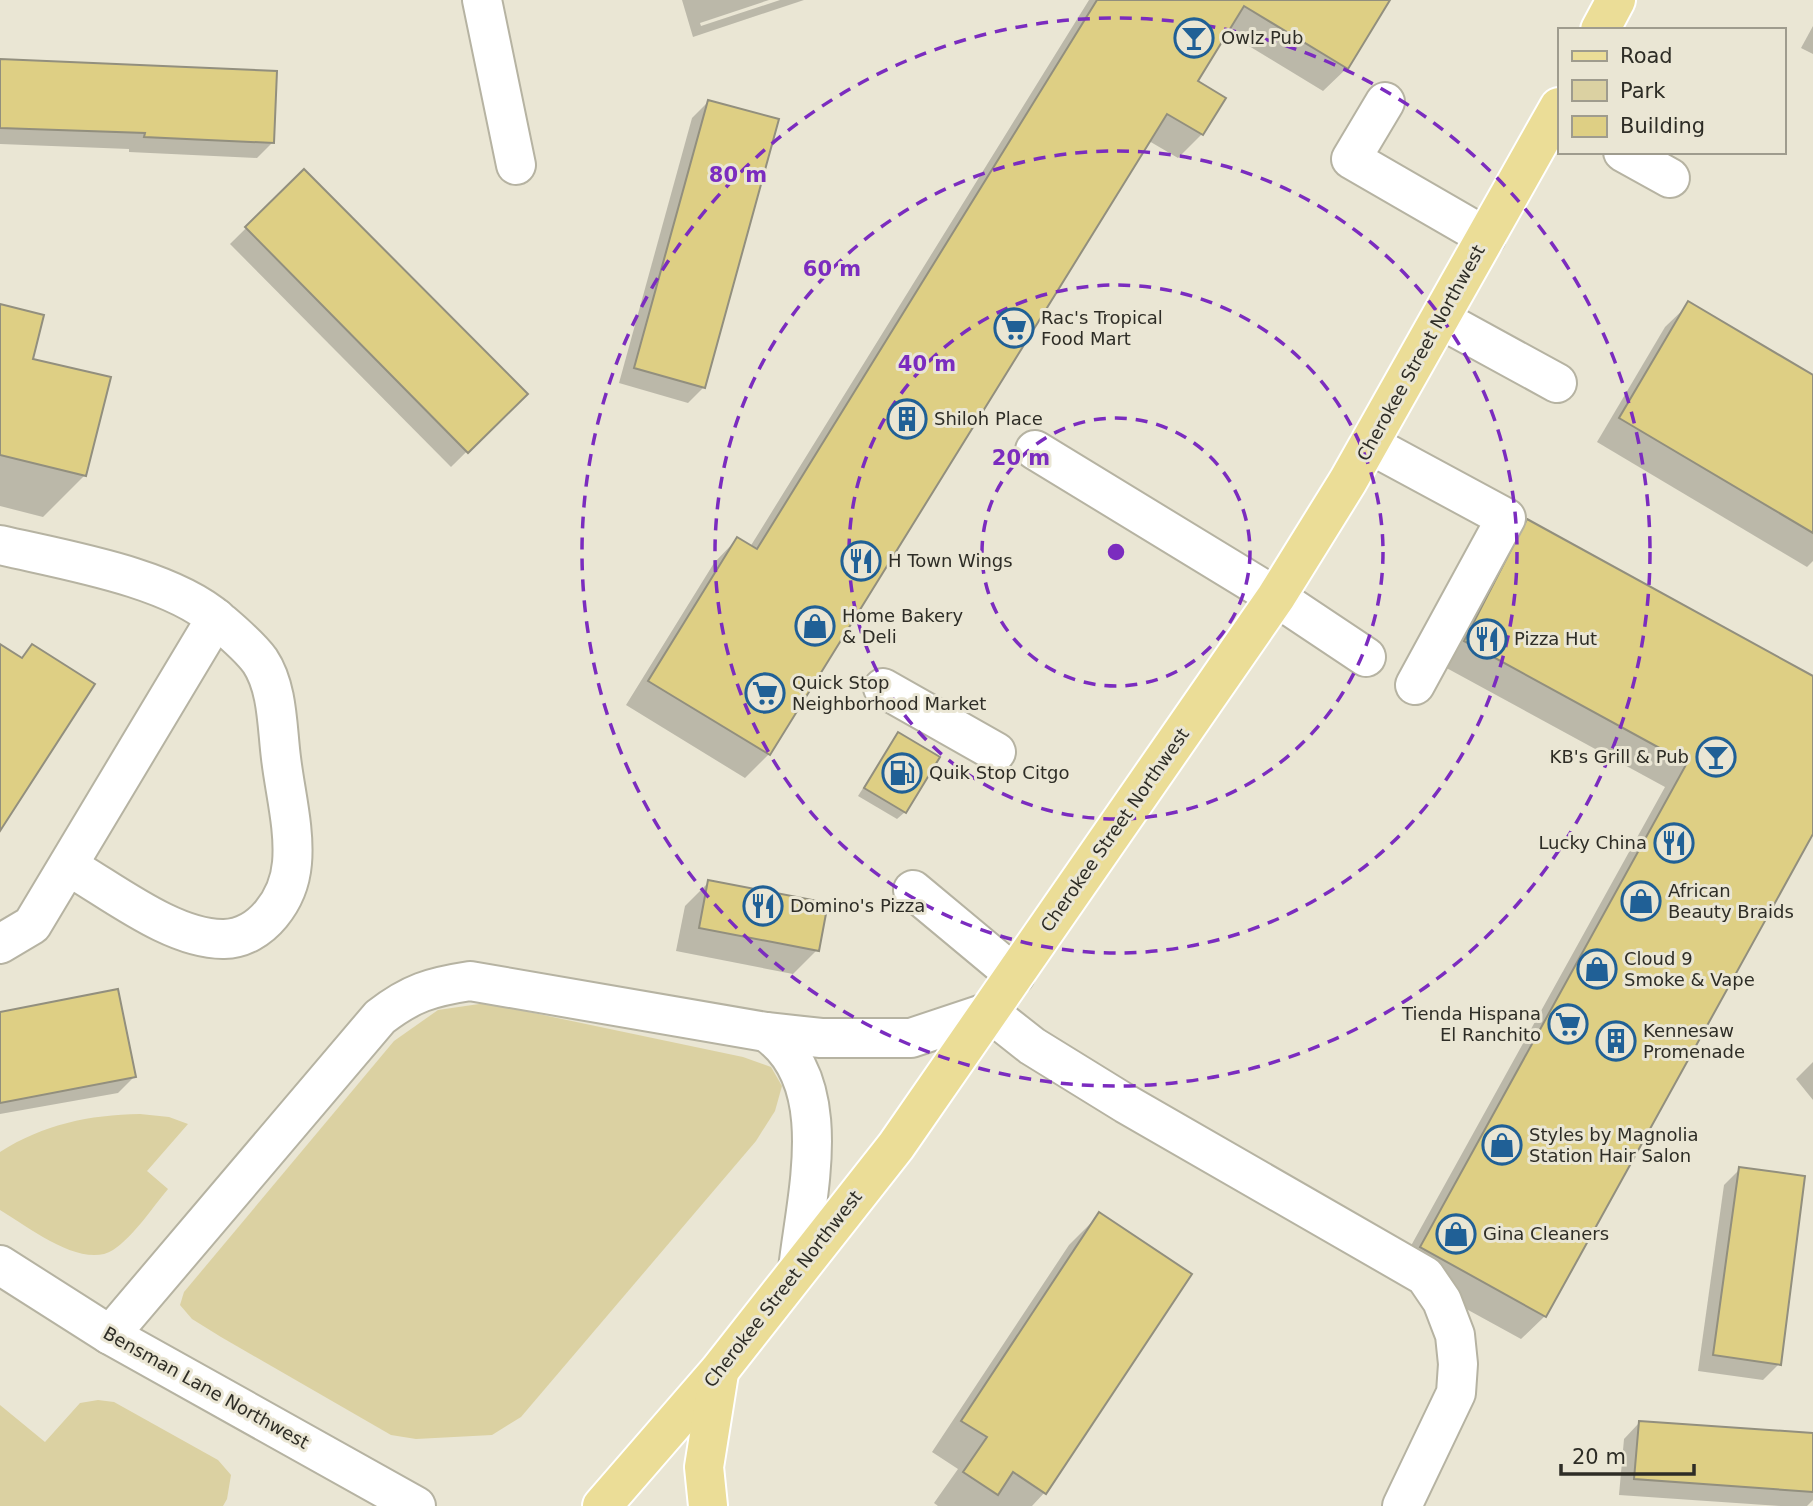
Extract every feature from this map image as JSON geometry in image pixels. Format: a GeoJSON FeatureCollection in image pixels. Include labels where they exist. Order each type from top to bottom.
{"type":"FeatureCollection","features":[{"type":"Feature","properties":{"kind":"main road"},"geometry":{"type":"LineString","coordinates":[[1601,28],[1616,0]]}},
{"type":"Feature","properties":{"kind":"main road","name":"Cherokee Street Northwest"},"geometry":{"type":"LineString","coordinates":[[602,1506],[719,1371],[896,1146],[1276,597],[1369,444],[1558,113]]}},
{"type":"Feature","properties":{"kind":"main road"},"geometry":{"type":"LineString","coordinates":[[708,1506],[705,1496],[705,1456],[719,1371]]}},
{"type":"Feature","properties":{"kind":"street"},"geometry":{"type":"LineString","coordinates":[[482,0],[516,165]]}},
{"type":"Feature","properties":{"kind":"street"},"geometry":{"type":"LineString","coordinates":[[1385,102],[1351,159],[1486,236]]}},
{"type":"Feature","properties":{"kind":"street"},"geometry":{"type":"LineString","coordinates":[[1627,154],[1671,178]]}},
{"type":"Feature","properties":{"kind":"street"},"geometry":{"type":"LineString","coordinates":[[1440,319],[1557,383]]}},
{"type":"Feature","properties":{"kind":"street"},"geometry":{"type":"LineString","coordinates":[[1369,444],[1506,518],[1415,685]]}},
{"type":"Feature","properties":{"kind":"street"},"geometry":{"type":"LineString","coordinates":[[1035,450],[1276,597],[1366,657]]}},
{"type":"Feature","properties":{"kind":"street"},"geometry":{"type":"LineString","coordinates":[[0,545],[87,565],[187,599],[216,618],[260,661],[272,691],[290,827],[292,864],[284,895],[268,919],[249,933],[227,939],[183,933],[68,866]]}},
{"type":"Feature","properties":{"kind":"street"},"geometry":{"type":"LineString","coordinates":[[0,944],[32,925],[216,618]]}},
{"type":"Feature","properties":{"kind":"street"},"geometry":{"type":"LineString","coordinates":[[883,688],[996,752]]}},
{"type":"Feature","properties":{"kind":"street"},"geometry":{"type":"LineString","coordinates":[[913,890],[1015,975]]}},
{"type":"Feature","properties":{"kind":"street"},"geometry":{"type":"LineString","coordinates":[[110,1335],[380,1017],[406,997],[435,987],[470,981],[766,1032],[864,1040],[911,1038],[989,1012],[1032,1046],[1125,1104],[1425,1276],[1443,1301],[1455,1335],[1458,1364],[1456,1393],[1402,1506]]}},
{"type":"Feature","properties":{"kind":"street"},"geometry":{"type":"LineString","coordinates":[[766,1032],[780,1042],[795,1059],[810,1101],[810,1152],[798,1269]]}},
{"type":"Feature","properties":{"kind":"street","name":"Bensman Lane Northwest"},"geometry":{"type":"LineString","coordinates":[[0,1265],[110,1335],[416,1506]]}},
{"type":"Feature","properties":{"kind":"green space"},"geometry":{"type":"Polygon","coordinates":[[[486,1003],[743,1057],[771,1067],[782,1086],[775,1111],[756,1141],[521,1417],[492,1435],[416,1439],[391,1435],[221,1337],[192,1319],[180,1305],[184,1292],[394,1041],[438,1010],[486,1003]]]}},
{"type":"Feature","properties":{"kind":"green space"},"geometry":{"type":"Polygon","coordinates":[[[140,1114],[169,1117],[188,1124],[147,1171],[168,1189],[135,1230],[113,1250],[100,1255],[71,1250],[39,1235],[0,1210],[0,1152],[33,1134],[67,1123],[103,1116],[140,1114]]]}},
{"type":"Feature","properties":{"kind":"green space"},"geometry":{"type":"Polygon","coordinates":[[[98,1400],[114,1402],[218,1460],[231,1475],[227,1499],[223,1506],[0,1506],[0,1405],[45,1442],[80,1403],[98,1400]]]}},
{"type":"Feature","properties":{"kind":"building"},"geometry":{"type":"Polygon","coordinates":[[[1097,0],[1390,0],[1348,69],[1244,6],[1198,81],[1226,98],[1203,135],[1167,114],[770,755],[648,681],[737,537],[757,549],[1097,0]]]}},
{"type":"Feature","properties":{"kind":"building"},"geometry":{"type":"Polygon","coordinates":[[[0,59],[277,71],[274,143],[144,137],[145,133],[0,128],[0,59]]]}},
{"type":"Feature","properties":{"kind":"building"},"geometry":{"type":"Polygon","coordinates":[[[708,100],[779,119],[705,388],[634,368],[708,100]]]}},
{"type":"Feature","properties":{"kind":"building"},"geometry":{"type":"Polygon","coordinates":[[[304,169],[528,394],[468,453],[245,227],[304,169]]]}},
{"type":"Feature","properties":{"kind":"building"},"geometry":{"type":"Polygon","coordinates":[[[1688,301],[1813,375],[1813,533],[1619,418],[1688,301]]]}},
{"type":"Feature","properties":{"kind":"building"},"geometry":{"type":"Polygon","coordinates":[[[0,304],[44,315],[33,359],[111,377],[86,476],[0,455],[0,304]]]}},
{"type":"Feature","properties":{"kind":"building","name":"Kennesaw Promenade"},"geometry":{"type":"Polygon","coordinates":[[[1527,519],[1813,676],[1813,834],[1546,1317],[1420,1247],[1687,763],[1464,641],[1527,519]]]}},
{"type":"Feature","properties":{"kind":"building"},"geometry":{"type":"Polygon","coordinates":[[[0,644],[22,658],[32,644],[95,684],[0,831],[0,644]]]}},
{"type":"Feature","properties":{"kind":"building","name":"Quik Stop Citgo"},"geometry":{"type":"Polygon","coordinates":[[[898,732],[940,757],[906,813],[864,788],[898,732]]]}},
{"type":"Feature","properties":{"kind":"building"},"geometry":{"type":"Polygon","coordinates":[[[708,880],[828,903],[819,951],[699,928],[708,880]]]}},
{"type":"Feature","properties":{"kind":"building"},"geometry":{"type":"Polygon","coordinates":[[[118,989],[136,1077],[0,1103],[0,1012],[118,989]]]}},
{"type":"Feature","properties":{"kind":"building"},"geometry":{"type":"Polygon","coordinates":[[[1739,1167],[1805,1176],[1781,1365],[1713,1355],[1739,1167]]]}},
{"type":"Feature","properties":{"kind":"building"},"geometry":{"type":"Polygon","coordinates":[[[1099,1212],[1192,1274],[1046,1494],[1013,1472],[998,1495],[963,1472],[987,1437],[961,1421],[1099,1212]]]}},
{"type":"Feature","properties":{"kind":"building"},"geometry":{"type":"Polygon","coordinates":[[[1639,1421],[1813,1433],[1813,1492],[1634,1479],[1639,1421]]]}},
{"type":"Feature","properties":{"kind":"place","name":"Owlz Pub"},"geometry":{"type":"Point","coordinates":[1194,38]}},
{"type":"Feature","properties":{"kind":"place","name":"Rac's Tropical Food Mart"},"geometry":{"type":"Point","coordinates":[1014,328]}},
{"type":"Feature","properties":{"kind":"place","name":"Shiloh Place"},"geometry":{"type":"Point","coordinates":[907,419]}},
{"type":"Feature","properties":{"kind":"place","name":"H Town Wings"},"geometry":{"type":"Point","coordinates":[861,561]}},
{"type":"Feature","properties":{"kind":"place","name":"Home Bakery & Deli"},"geometry":{"type":"Point","coordinates":[815,626]}},
{"type":"Feature","properties":{"kind":"place","name":"Pizza Hut"},"geometry":{"type":"Point","coordinates":[1487,639]}},
{"type":"Feature","properties":{"kind":"place","name":"Quick Stop Neighborhood Market"},"geometry":{"type":"Point","coordinates":[765,693]}},
{"type":"Feature","properties":{"kind":"place","name":"KB's Grill & Pub"},"geometry":{"type":"Point","coordinates":[1716,757]}},
{"type":"Feature","properties":{"kind":"place","name":"Quik Stop Citgo"},"geometry":{"type":"Point","coordinates":[902,773]}},
{"type":"Feature","properties":{"kind":"place","name":"Lucky China"},"geometry":{"type":"Point","coordinates":[1674,843]}},
{"type":"Feature","properties":{"kind":"place","name":"African Beauty Braids"},"geometry":{"type":"Point","coordinates":[1641,901]}},
{"type":"Feature","properties":{"kind":"place","name":"Domino's Pizza"},"geometry":{"type":"Point","coordinates":[763,906]}},
{"type":"Feature","properties":{"kind":"place","name":"Cloud 9 Smoke & Vape"},"geometry":{"type":"Point","coordinates":[1597,969]}},
{"type":"Feature","properties":{"kind":"place","name":"Tienda Hispana El Ranchito"},"geometry":{"type":"Point","coordinates":[1568,1024]}},
{"type":"Feature","properties":{"kind":"place","name":"Kennesaw Promenade"},"geometry":{"type":"Point","coordinates":[1616,1041]}},
{"type":"Feature","properties":{"kind":"place","name":"Styles by Magnolia Station Hair Salon"},"geometry":{"type":"Point","coordinates":[1502,1145]}},
{"type":"Feature","properties":{"kind":"place","name":"Gina Cleaners"},"geometry":{"type":"Point","coordinates":[1456,1234]}}]}
